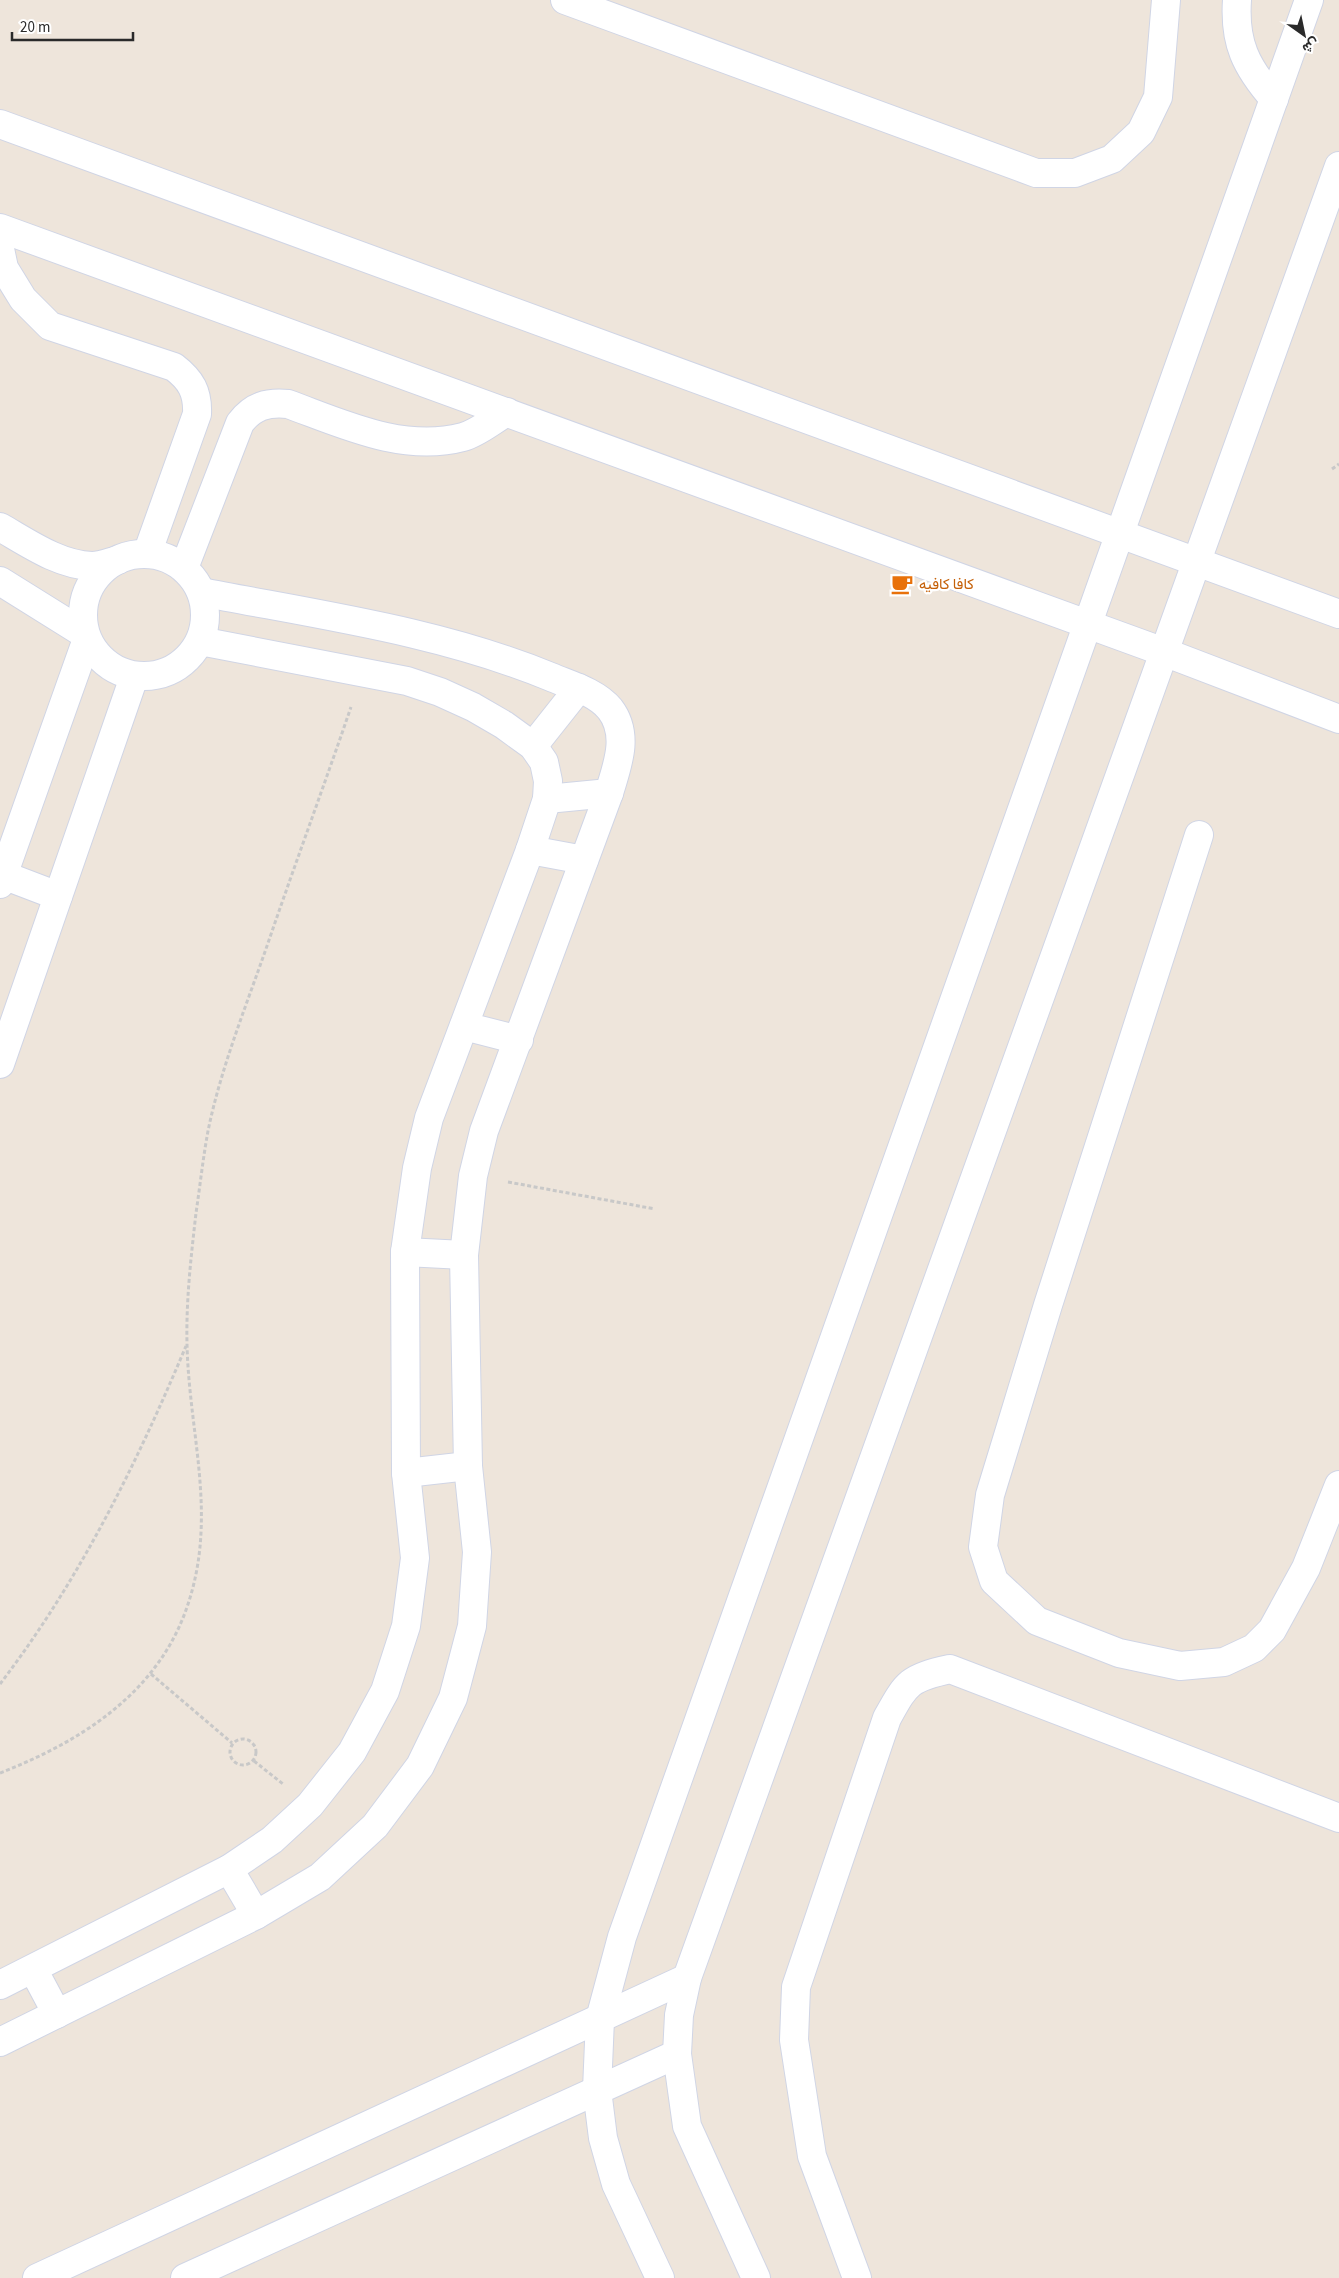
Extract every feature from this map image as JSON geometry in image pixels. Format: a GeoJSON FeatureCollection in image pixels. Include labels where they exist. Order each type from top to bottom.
{"type":"FeatureCollection","features":[{"type":"Feature","properties":{"kind":"street"},"geometry":{"type":"LineString","coordinates":[[565,0],[1036,173],[1075,173],[1112,159],[1141,132],[1158,97],[1166,0]]}},
{"type":"Feature","properties":{"kind":"street"},"geometry":{"type":"LineString","coordinates":[[1237,0],[1237,28],[1243,54],[1256,78],[1274,99]]}},
{"type":"Feature","properties":{"kind":"street"},"geometry":{"type":"LineString","coordinates":[[660,2278],[616,2184],[603,2138],[597,2090],[600,2019],[622,1937],[1309,0]]}},
{"type":"Feature","properties":{"kind":"street"},"geometry":{"type":"LineString","coordinates":[[0,124],[1197,560],[1339,614]]}},
{"type":"Feature","properties":{"kind":"street"},"geometry":{"type":"LineString","coordinates":[[756,2278],[687,2126],[677,2054],[679,2015],[687,1978],[1339,166]]}},
{"type":"Feature","properties":{"kind":"street"},"geometry":{"type":"LineString","coordinates":[[0,228],[1088,624],[1339,719]]}},
{"type":"Feature","properties":{"kind":"street"},"geometry":{"type":"LineString","coordinates":[[0,249],[4,268],[23,299],[50,326],[174,367],[193,386],[198,400],[197,414],[147,554]]}},
{"type":"Feature","properties":{"kind":"street"},"geometry":{"type":"LineString","coordinates":[[184,568],[240,423],[248,412],[260,405],[288,404],[380,436],[422,442],[464,437],[507,412]]}},
{"type":"Feature","properties":{"kind":"street"},"geometry":{"type":"LineString","coordinates":[[0,527],[55,558],[76,564],[94,566],[132,555],[147,554],[167,558],[184,568],[194,579],[201,592],[206,608],[205,625],[200,641],[189,658],[173,670],[154,676],[134,676],[114,670],[98,657],[86,637],[82,617],[85,599],[92,583],[104,569],[118,560]]}},
{"type":"Feature","properties":{"kind":"street"},"geometry":{"type":"LineString","coordinates":[[0,581],[86,637]]}},
{"type":"Feature","properties":{"kind":"street"},"geometry":{"type":"LineString","coordinates":[[0,2042],[256,1915],[320,1877],[375,1826],[420,1766],[453,1698],[473,1616],[477,1552],[468,1466],[464,1255],[473,1176],[484,1130],[519,1040],[609,792],[620,756],[622,739],[618,724],[610,710],[579,688],[500,657],[457,644],[201,592]]}},
{"type":"Feature","properties":{"kind":"street"},"geometry":{"type":"LineString","coordinates":[[58,896],[2,880],[86,637]]}},
{"type":"Feature","properties":{"kind":"street"},"geometry":{"type":"LineString","coordinates":[[0,1986],[229,1869],[272,1840],[310,1805],[352,1752],[385,1691],[406,1626],[415,1558],[406,1473],[405,1252],[416,1168],[425,1134],[547,799],[548,781],[544,762],[533,746],[489,716],[440,692],[406,681],[200,641]]}},
{"type":"Feature","properties":{"kind":"street"},"geometry":{"type":"LineString","coordinates":[[1,1058],[134,676]]}},
{"type":"Feature","properties":{"kind":"street"},"geometry":{"type":"LineString","coordinates":[[533,746],[579,688]]}},
{"type":"Feature","properties":{"kind":"street"},"geometry":{"type":"LineString","coordinates":[[547,799],[609,792]]}},
{"type":"Feature","properties":{"kind":"street"},"geometry":{"type":"LineString","coordinates":[[1199,835],[1048,1304],[993,1486],[983,1548],[994,1581],[1038,1621],[1128,1655],[1180,1666],[1224,1662],[1254,1648],[1272,1630],[1306,1568],[1339,1485]]}},
{"type":"Feature","properties":{"kind":"street"},"geometry":{"type":"LineString","coordinates":[[530,850],[584,860]]}},
{"type":"Feature","properties":{"kind":"street"},"geometry":{"type":"LineString","coordinates":[[464,1026],[519,1040]]}},
{"type":"Feature","properties":{"kind":"street"},"geometry":{"type":"LineString","coordinates":[[405,1252],[464,1255]]}},
{"type":"Feature","properties":{"kind":"street"},"geometry":{"type":"LineString","coordinates":[[406,1473],[468,1466]]}},
{"type":"Feature","properties":{"kind":"street"},"geometry":{"type":"LineString","coordinates":[[857,2278],[812,2156],[794,2040],[796,1987],[887,1718],[902,1690],[921,1675],[950,1669],[1339,1818]]}},
{"type":"Feature","properties":{"kind":"street"},"geometry":{"type":"LineString","coordinates":[[229,1869],[256,1915]]}},
{"type":"Feature","properties":{"kind":"street"},"geometry":{"type":"LineString","coordinates":[[33,1969],[57,2014]]}},
{"type":"Feature","properties":{"kind":"street"},"geometry":{"type":"LineString","coordinates":[[37,2278],[687,1978]]}},
{"type":"Feature","properties":{"kind":"street"},"geometry":{"type":"LineString","coordinates":[[185,2278],[677,2054]]}},
{"type":"Feature","properties":{"kind":"path"},"geometry":{"type":"LineString","coordinates":[[1332,469],[1339,464]]}},
{"type":"Feature","properties":{"kind":"path"},"geometry":{"type":"LineString","coordinates":[[0,1773],[34,1760],[83,1734],[118,1709],[151,1674],[168,1648],[186,1610],[197,1568],[203,1526],[202,1485],[194,1429],[187,1345],[188,1284],[208,1129],[233,1043],[362,672]]}},
{"type":"Feature","properties":{"kind":"path"},"geometry":{"type":"LineString","coordinates":[[473,1176],[655,1210]]}},
{"type":"Feature","properties":{"kind":"path"},"geometry":{"type":"LineString","coordinates":[[0,1684],[62,1593],[109,1513],[150,1430],[187,1345]]}},
{"type":"Feature","properties":{"kind":"path"},"geometry":{"type":"LineString","coordinates":[[151,1674],[232,1744]]}},
{"type":"Feature","properties":{"kind":"path"},"geometry":{"type":"LineString","coordinates":[[242,1739],[251,1742],[256,1750],[254,1761],[244,1766],[234,1763],[229,1754],[232,1744],[242,1739]]}},
{"type":"Feature","properties":{"kind":"place","name":"كافا كافيه"},"geometry":{"type":"Point","coordinates":[902,584]}}]}
